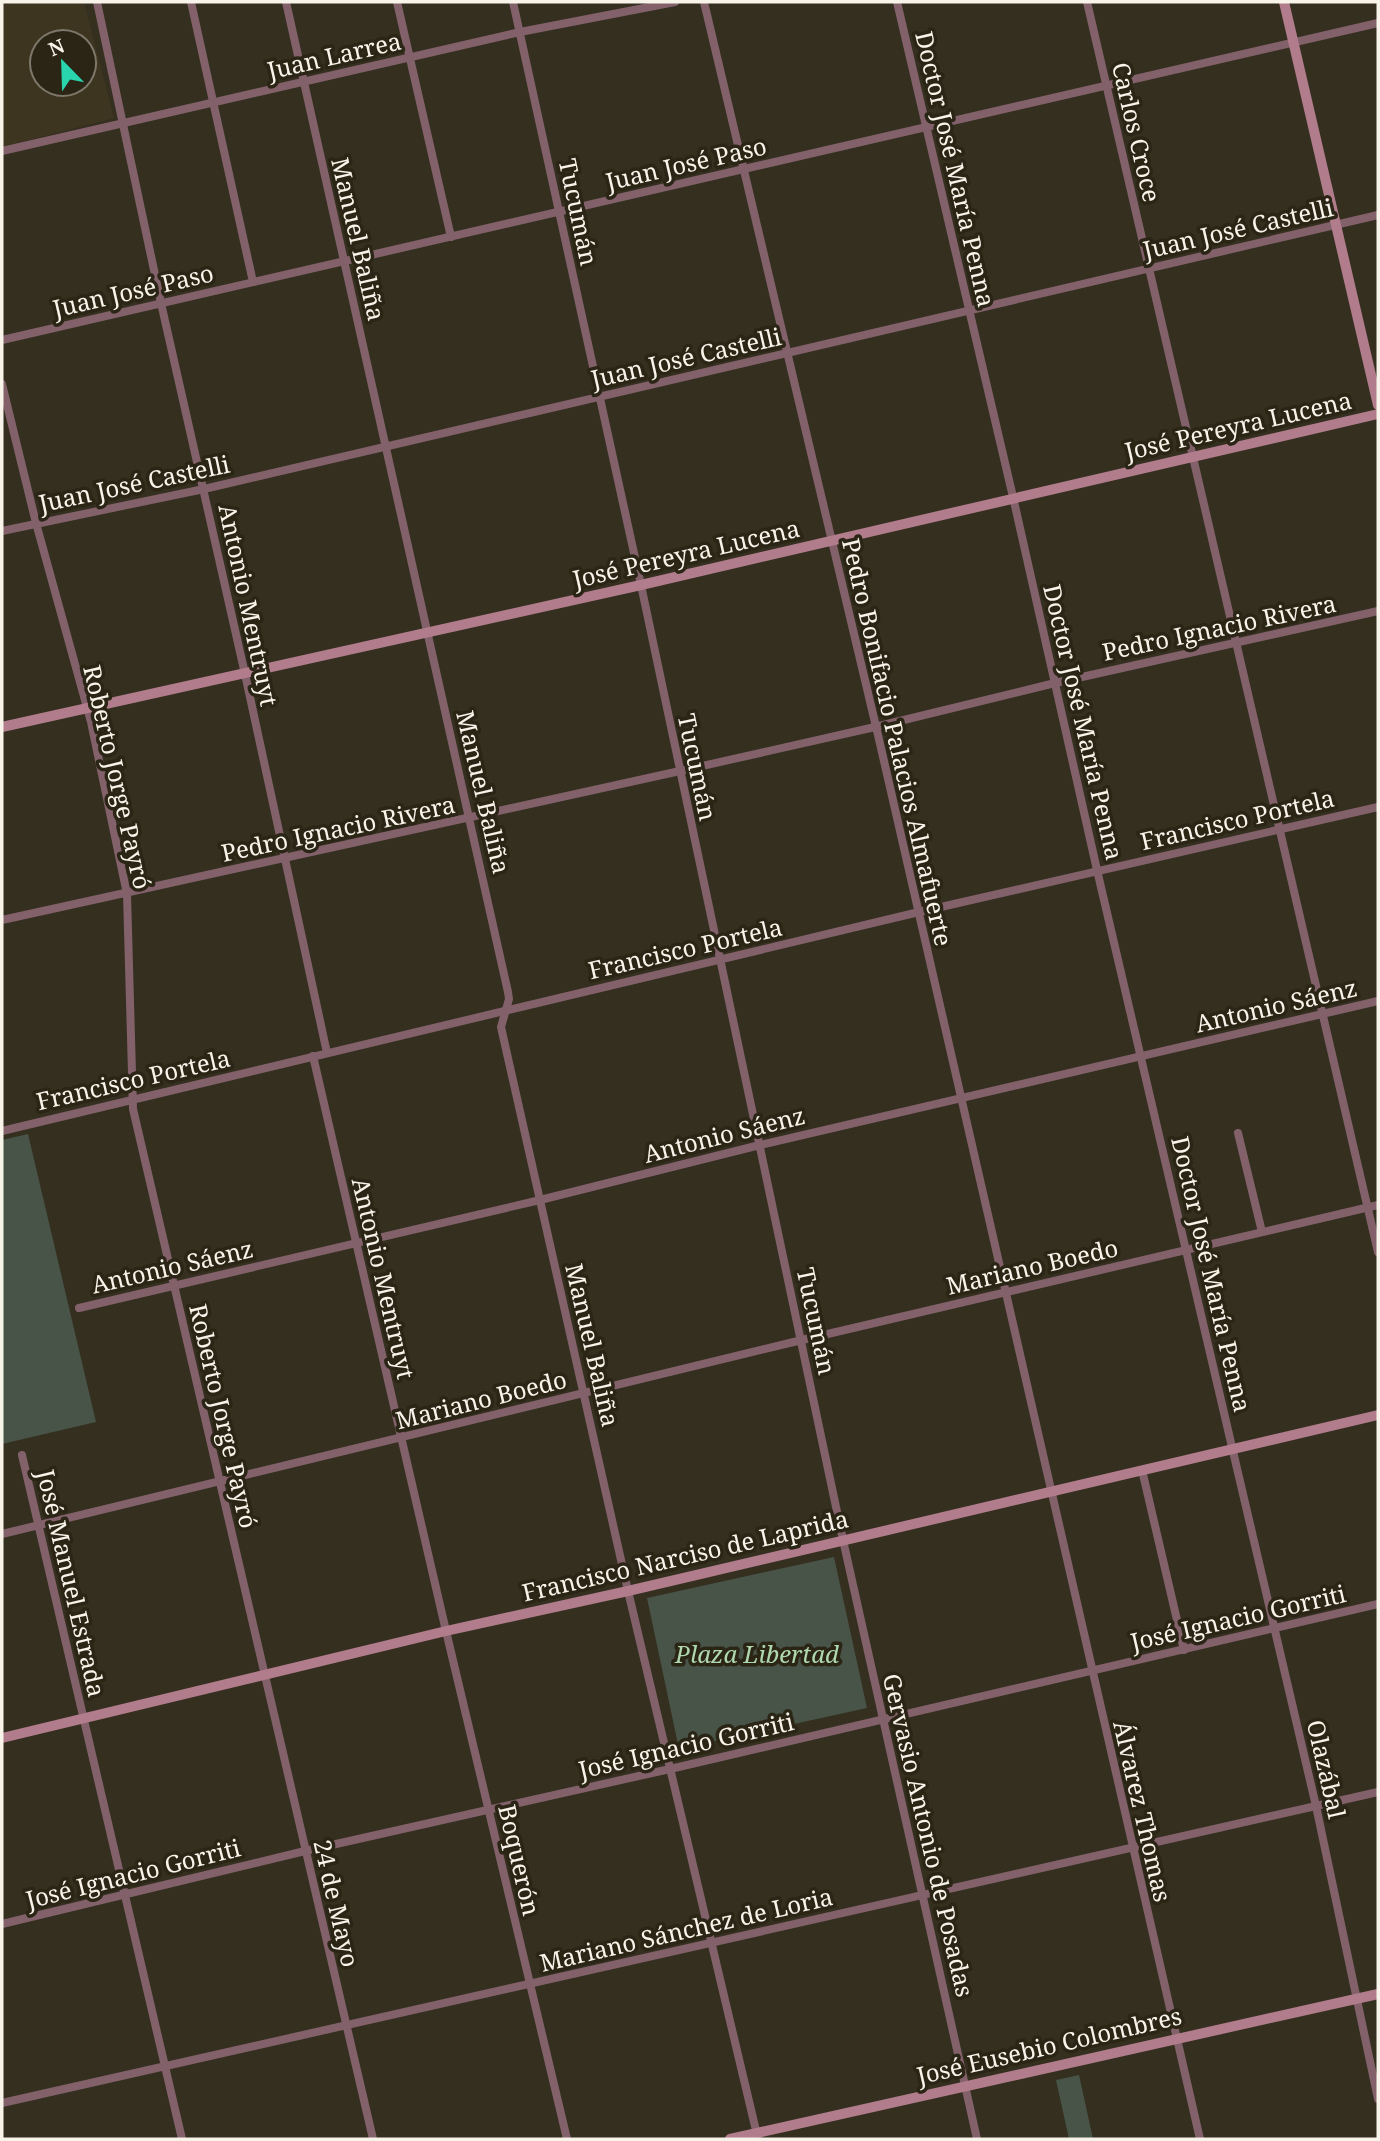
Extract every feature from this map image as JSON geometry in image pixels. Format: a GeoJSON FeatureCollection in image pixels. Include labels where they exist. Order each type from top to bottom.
{"type":"FeatureCollection","features":[{"type":"Feature","properties":{"kind":"street","name":"Antonio Mentruyt"},"geometry":{"type":"LineString","coordinates":[[97,2],[327,1053]]}},
{"type":"Feature","properties":{"kind":"street"},"geometry":{"type":"LineString","coordinates":[[191,2],[253,282]]}},
{"type":"Feature","properties":{"kind":"street","name":"Manuel Baliña"},"geometry":{"type":"LineString","coordinates":[[286,2],[508,992],[501,1027],[628,1591],[758,2136]]}},
{"type":"Feature","properties":{"kind":"street"},"geometry":{"type":"LineString","coordinates":[[397,2],[451,237]]}},
{"type":"Feature","properties":{"kind":"street","name":"Tucumán"},"geometry":{"type":"LineString","coordinates":[[513,2],[641,585],[843,1540]]}},
{"type":"Feature","properties":{"kind":"street","name":"Juan Larrea"},"geometry":{"type":"LineString","coordinates":[[2,151],[520,32],[675,2]]}},
{"type":"Feature","properties":{"kind":"street","name":"Pedro Bonifacio Palacios Almafuerte"},"geometry":{"type":"LineString","coordinates":[[704,2],[919,912],[1051,1491]]}},
{"type":"Feature","properties":{"kind":"street","name":"Doctor José María Penna"},"geometry":{"type":"LineString","coordinates":[[897,2],[1234,1450]]}},
{"type":"Feature","properties":{"kind":"street","name":"Carlos Croce"},"geometry":{"type":"LineString","coordinates":[[1087,2],[1378,1252]]}},
{"type":"Feature","properties":{"kind":"street"},"geometry":{"type":"LineString","coordinates":[[1284,2],[1378,405]]}},
{"type":"Feature","properties":{"kind":"street","name":"Juan José Paso"},"geometry":{"type":"LineString","coordinates":[[2,340],[1378,23]]}},
{"type":"Feature","properties":{"kind":"street","name":"Juan José Castelli"},"geometry":{"type":"LineString","coordinates":[[2,531],[204,489],[1378,215]]}},
{"type":"Feature","properties":{"kind":"street","name":"Roberto Jorge Payró"},"geometry":{"type":"LineString","coordinates":[[2,384],[36,523],[87,710],[127,894],[132,1100],[263,1675]]}},
{"type":"Feature","properties":{"kind":"street","name":"José Pereyra Lucena"},"geometry":{"type":"LineString","coordinates":[[2,727],[641,585],[1378,414]]}},
{"type":"Feature","properties":{"kind":"street","name":"Pedro Ignacio Rivera"},"geometry":{"type":"LineString","coordinates":[[2,920],[284,860],[1378,611]]}},
{"type":"Feature","properties":{"kind":"street","name":"Francisco Portela"},"geometry":{"type":"LineString","coordinates":[[2,1128],[132,1100],[1097,870],[1378,807]]}},
{"type":"Feature","properties":{"kind":"street","name":"Antonio Sáenz"},"geometry":{"type":"LineString","coordinates":[[79,1308],[1378,1001]]}},
{"type":"Feature","properties":{"kind":"street","name":"Antonio Mentruyt"},"geometry":{"type":"LineString","coordinates":[[313,1056],[446,1631]]}},
{"type":"Feature","properties":{"kind":"street"},"geometry":{"type":"LineString","coordinates":[[1238,1133],[1262,1232]]}},
{"type":"Feature","properties":{"kind":"street","name":"Mariano Boedo"},"geometry":{"type":"LineString","coordinates":[[2,1534],[802,1340],[1378,1205]]}},
{"type":"Feature","properties":{"kind":"street","name":"Francisco Narciso de Laprida"},"geometry":{"type":"LineString","coordinates":[[2,1738],[446,1631],[628,1591],[1378,1415]]}},
{"type":"Feature","properties":{"kind":"street","name":"Olazábal"},"geometry":{"type":"LineString","coordinates":[[1234,1450],[1316,1806],[1378,2099]]}},
{"type":"Feature","properties":{"kind":"street","name":"José Manuel Estrada"},"geometry":{"type":"LineString","coordinates":[[22,1455],[182,2139]]}},
{"type":"Feature","properties":{"kind":"street"},"geometry":{"type":"LineString","coordinates":[[1142,1470],[1184,1650]]}},
{"type":"Feature","properties":{"kind":"street","name":"Álvarez Thomas"},"geometry":{"type":"LineString","coordinates":[[1051,1491],[1200,2139]]}},
{"type":"Feature","properties":{"kind":"street","name":"Gervasio Antonio de Posadas"},"geometry":{"type":"LineString","coordinates":[[843,1540],[977,2139]]}},
{"type":"Feature","properties":{"kind":"street","name":"José Ignacio Gorriti"},"geometry":{"type":"LineString","coordinates":[[2,1924],[305,1851],[1378,1604]]}},
{"type":"Feature","properties":{"kind":"street","name":"Boquerón"},"geometry":{"type":"LineString","coordinates":[[446,1631],[567,2139]]}},
{"type":"Feature","properties":{"kind":"street","name":"24 de Mayo"},"geometry":{"type":"LineString","coordinates":[[263,1675],[373,2139]]}},
{"type":"Feature","properties":{"kind":"street","name":"Mariano Sánchez de Loria"},"geometry":{"type":"LineString","coordinates":[[2,2103],[1378,1792]]}},
{"type":"Feature","properties":{"kind":"street","name":"José Eusebio Colombres"},"geometry":{"type":"LineString","coordinates":[[730,2139],[758,2136],[966,2085],[1378,1994]]}},
{"type":"Feature","properties":{"kind":"shaded area"},"geometry":{"type":"Polygon","coordinates":[[[2,2],[84,2],[91,28],[28,28],[28,98],[98,98],[98,56],[114,118],[2,147],[2,2]]]}},
{"type":"Feature","properties":{"kind":"green space"},"geometry":{"type":"Polygon","coordinates":[[[28,1134],[96,1422],[2,1444],[2,1140],[28,1134]]]}},
{"type":"Feature","properties":{"kind":"green space","name":"Plaza Libertad"},"geometry":{"type":"Polygon","coordinates":[[[834,1557],[867,1708],[679,1749],[647,1598],[834,1557]]]}},
{"type":"Feature","properties":{"kind":"green space"},"geometry":{"type":"Polygon","coordinates":[[[1079,2075],[1093,2139],[1069,2139],[1056,2080],[1079,2075]]]}}]}
